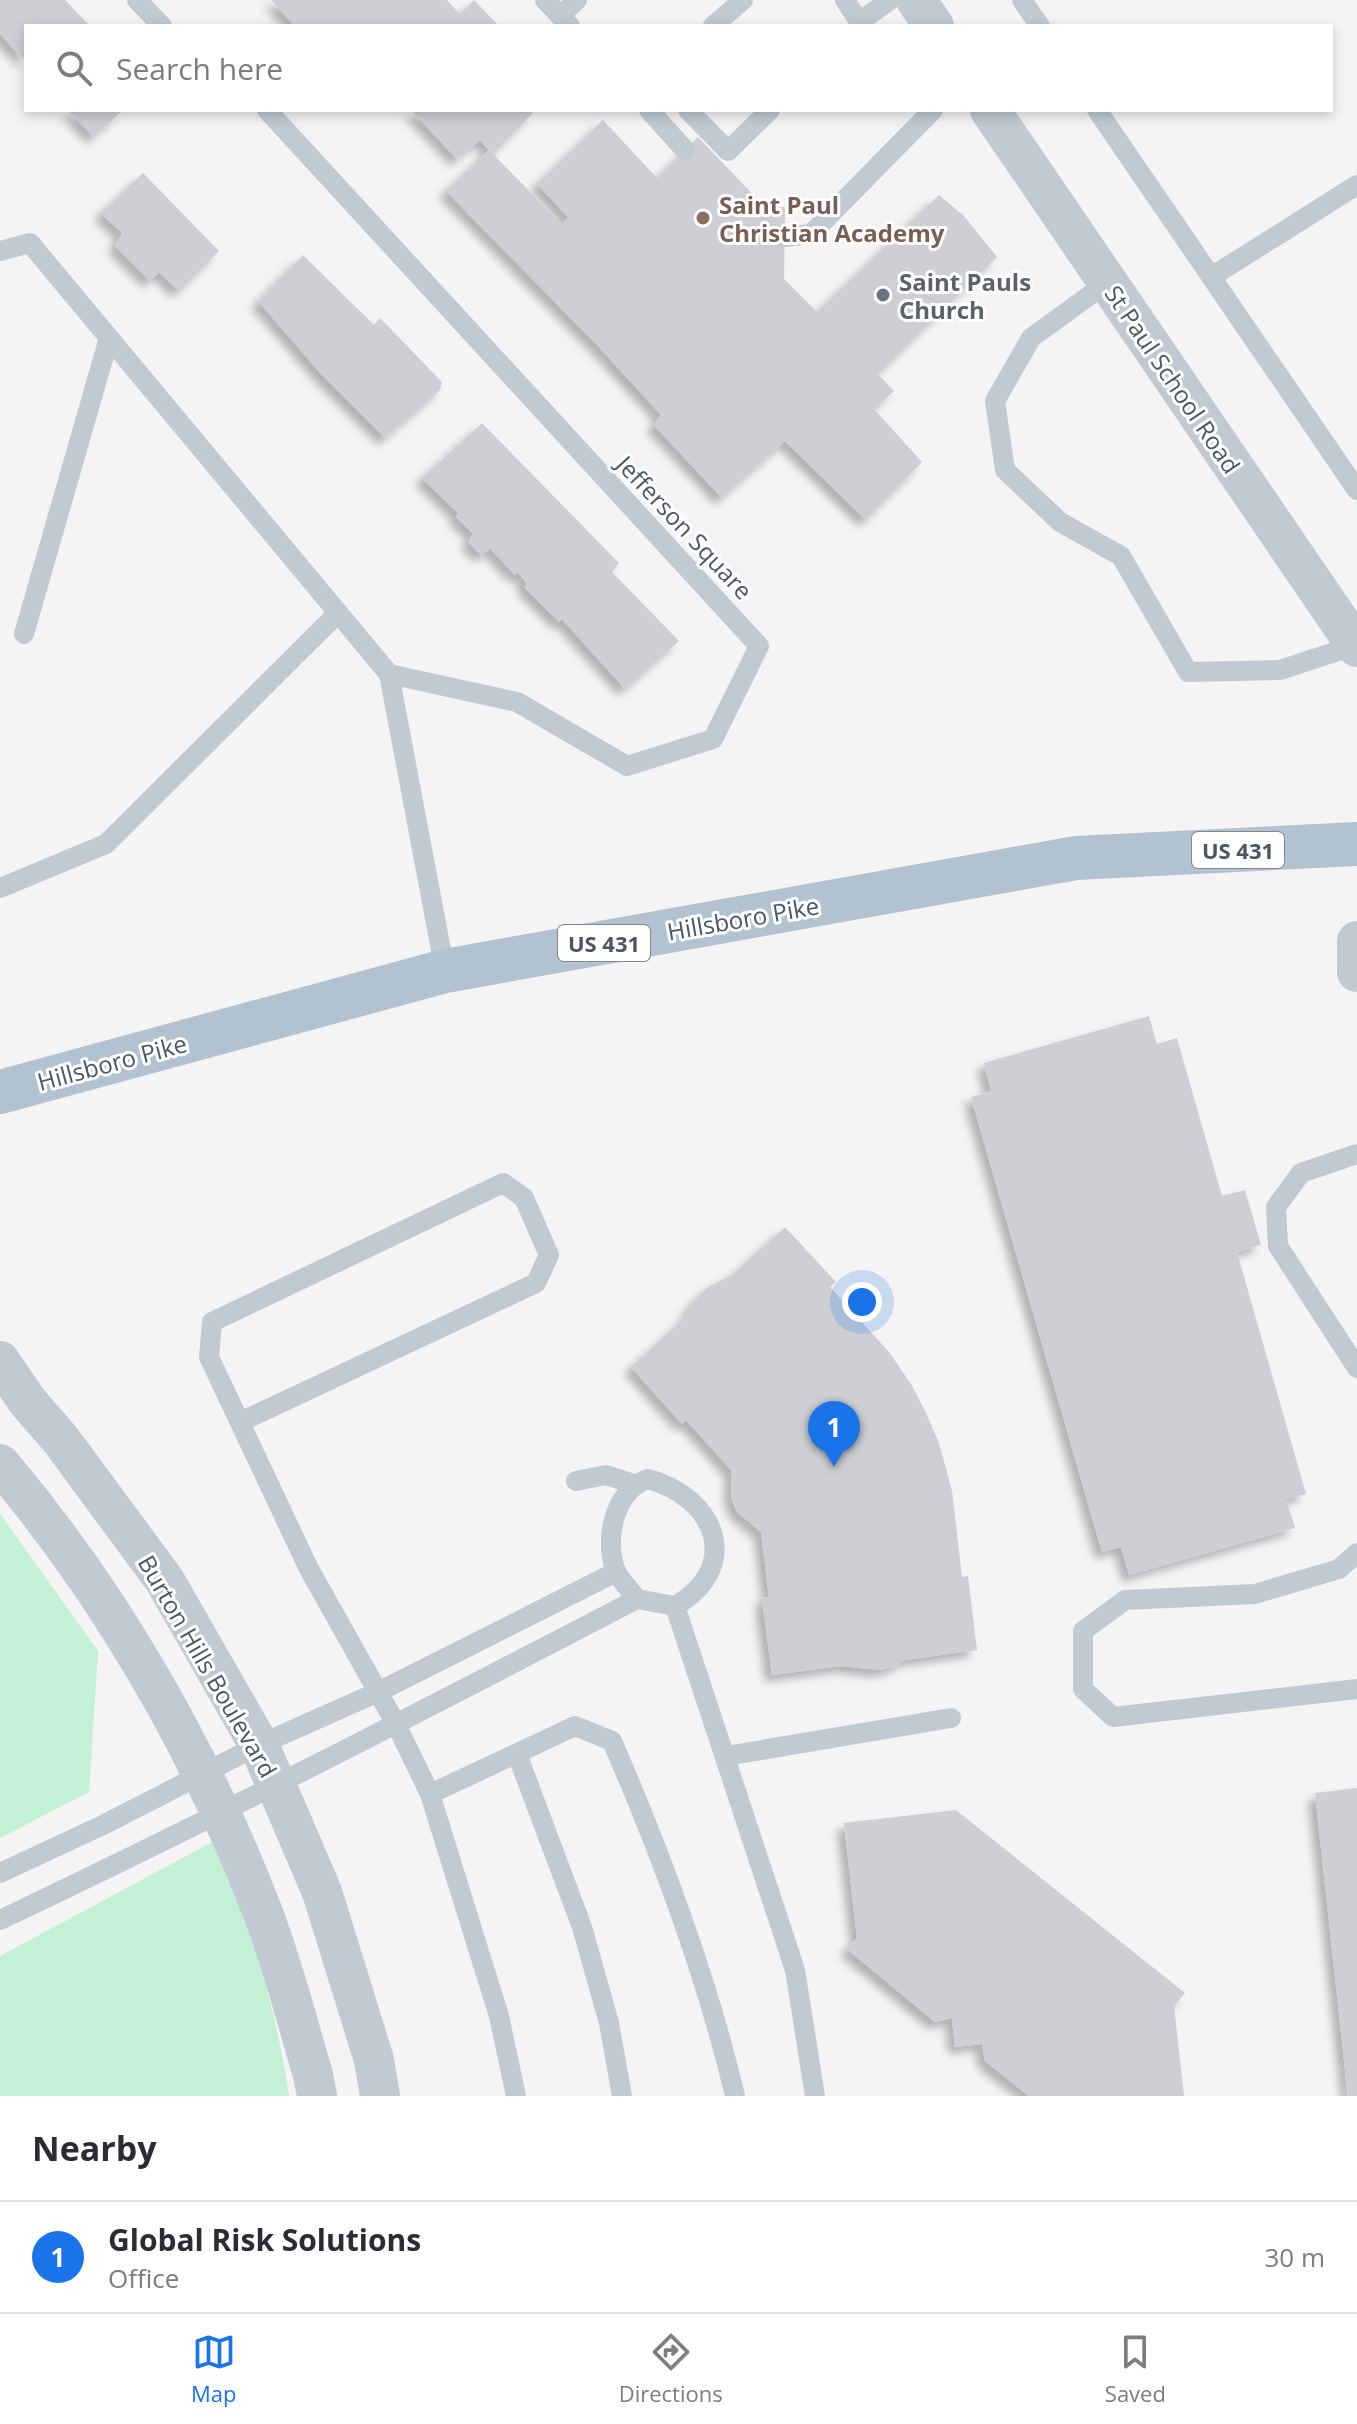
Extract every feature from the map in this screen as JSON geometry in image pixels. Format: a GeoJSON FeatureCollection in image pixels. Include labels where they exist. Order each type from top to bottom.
{"type":"FeatureCollection","features":[{"type":"Feature","properties":{"kind":"main road","name":"Hillsboro Pike"},"geometry":{"type":"LineString","coordinates":[[0,1092],[445,971],[1076,858],[1357,844]]}},
{"type":"Feature","properties":{"kind":"street"},"geometry":{"type":"LineString","coordinates":[[916,0],[933,24]]}},
{"type":"Feature","properties":{"kind":"street","name":"St Paul School Road"},"geometry":{"type":"LineString","coordinates":[[991,112],[1356,646]]}},
{"type":"Feature","properties":{"kind":"street"},"geometry":{"type":"LineString","coordinates":[[1357,941],[1357,972]]}},
{"type":"Feature","properties":{"kind":"street","name":"Burton Hills Boulevard"},"geometry":{"type":"LineString","coordinates":[[0,1361],[165,1581],[259,1745],[322,1892],[374,2060],[380,2096]]}},
{"type":"Feature","properties":{"kind":"street"},"geometry":{"type":"LineString","coordinates":[[0,1464],[113,1615],[202,1773],[264,1914],[317,2096]]}},
{"type":"Feature","properties":{"kind":"lane"},"geometry":{"type":"LineString","coordinates":[[137,0],[160,24]]}},
{"type":"Feature","properties":{"kind":"lane"},"geometry":{"type":"LineString","coordinates":[[545,0],[565,21],[577,0]]}},
{"type":"Feature","properties":{"kind":"lane"},"geometry":{"type":"LineString","coordinates":[[715,24],[743,0]]}},
{"type":"Feature","properties":{"kind":"lane"},"geometry":{"type":"LineString","coordinates":[[845,0],[858,24]]}},
{"type":"Feature","properties":{"kind":"lane"},"geometry":{"type":"LineString","coordinates":[[860,24],[890,0]]}},
{"type":"Feature","properties":{"kind":"lane"},"geometry":{"type":"LineString","coordinates":[[1022,0],[1039,24]]}},
{"type":"Feature","properties":{"kind":"lane","name":"Jefferson Square"},"geometry":{"type":"LineString","coordinates":[[269,112],[759,646],[713,739],[627,766],[517,702],[389,674]]}},
{"type":"Feature","properties":{"kind":"lane"},"geometry":{"type":"LineString","coordinates":[[651,112],[685,150]]}},
{"type":"Feature","properties":{"kind":"lane"},"geometry":{"type":"LineString","coordinates":[[690,112],[728,151],[768,112]]}},
{"type":"Feature","properties":{"kind":"lane"},"geometry":{"type":"LineString","coordinates":[[785,237],[811,234],[928,112]]}},
{"type":"Feature","properties":{"kind":"lane"},"geometry":{"type":"LineString","coordinates":[[1098,112],[1357,490]]}},
{"type":"Feature","properties":{"kind":"lane"},"geometry":{"type":"LineString","coordinates":[[1211,277],[1357,185]]}},
{"type":"Feature","properties":{"kind":"lane"},"geometry":{"type":"LineString","coordinates":[[0,251],[30,243],[389,674],[445,971]]}},
{"type":"Feature","properties":{"kind":"lane"},"geometry":{"type":"LineString","coordinates":[[1108,282],[1031,338],[995,401],[1005,470],[1060,522],[1121,556],[1188,672],[1280,670],[1356,646]]}},
{"type":"Feature","properties":{"kind":"lane"},"geometry":{"type":"LineString","coordinates":[[24,634],[109,338]]}},
{"type":"Feature","properties":{"kind":"lane"},"geometry":{"type":"LineString","coordinates":[[0,888],[106,844],[338,613]]}},
{"type":"Feature","properties":{"kind":"lane"},"geometry":{"type":"LineString","coordinates":[[1357,1154],[1301,1173],[1276,1207],[1278,1246],[1357,1368]]}},
{"type":"Feature","properties":{"kind":"lane"},"geometry":{"type":"LineString","coordinates":[[240,1422],[536,1283],[549,1255],[524,1198],[503,1183],[212,1322],[209,1357],[309,1569],[396,1724],[430,1794],[499,2016],[516,2096]]}},
{"type":"Feature","properties":{"kind":"lane"},"geometry":{"type":"LineString","coordinates":[[576,1481],[606,1475],[634,1484]]}},
{"type":"Feature","properties":{"kind":"lane"},"geometry":{"type":"LineString","coordinates":[[0,1920],[221,1814],[637,1599],[675,1606],[692,1597],[705,1582],[713,1564],[715,1544],[710,1526],[700,1509],[682,1491],[648,1479],[634,1484],[624,1495],[610,1546],[616,1572],[637,1599]]}},
{"type":"Feature","properties":{"kind":"lane"},"geometry":{"type":"LineString","coordinates":[[1357,1553],[1339,1569],[1255,1594],[1125,1600],[1083,1631],[1083,1689],[1113,1717],[1357,1689]]}},
{"type":"Feature","properties":{"kind":"lane"},"geometry":{"type":"LineString","coordinates":[[0,1873],[103,1825],[259,1745],[378,1692],[616,1572]]}},
{"type":"Feature","properties":{"kind":"lane"},"geometry":{"type":"LineString","coordinates":[[675,1606],[795,1970],[815,2096]]}},
{"type":"Feature","properties":{"kind":"lane"},"geometry":{"type":"LineString","coordinates":[[726,1756],[951,1718]]}},
{"type":"Feature","properties":{"kind":"lane"},"geometry":{"type":"LineString","coordinates":[[430,1794],[575,1726],[612,1741],[660,1851],[717,2020],[735,2096]]}},
{"type":"Feature","properties":{"kind":"lane"},"geometry":{"type":"LineString","coordinates":[[517,1754],[582,1927],[609,2023],[622,2096]]}},
{"type":"Feature","properties":{"kind":"green space"},"geometry":{"type":"Polygon","coordinates":[[[0,1514],[98,1651],[89,1792],[0,1838],[0,1514]]]}},
{"type":"Feature","properties":{"kind":"green space"},"geometry":{"type":"Polygon","coordinates":[[[216,1840],[260,1966],[277,2030],[289,2096],[0,2096],[0,1956],[216,1840]]]}},
{"type":"Feature","properties":{"kind":"building"},"geometry":{"type":"Polygon","coordinates":[[[0,0],[65,0],[88,24],[24,24],[24,59],[0,34],[0,0]]]}},
{"type":"Feature","properties":{"kind":"building"},"geometry":{"type":"Polygon","coordinates":[[[271,0],[447,0],[460,14],[474,0],[497,24],[293,24],[271,0]]]}},
{"type":"Feature","properties":{"kind":"building"},"geometry":{"type":"Polygon","coordinates":[[[70,112],[121,112],[94,137],[70,112]]]}},
{"type":"Feature","properties":{"kind":"building"},"geometry":{"type":"Polygon","coordinates":[[[413,112],[532,112],[493,154],[562,224],[568,217],[537,184],[603,120],[657,178],[698,137],[765,207],[785,207],[784,279],[817,312],[939,195],[964,216],[997,257],[878,374],[894,391],[874,409],[922,462],[866,520],[785,441],[722,498],[654,425],[661,415],[446,191],[489,150],[480,140],[457,159],[413,112]]]}},
{"type":"Feature","properties":{"kind":"building"},"geometry":{"type":"Polygon","coordinates":[[[143,173],[219,251],[179,291],[159,272],[150,281],[115,246],[122,233],[101,213],[143,173]]]}},
{"type":"Feature","properties":{"kind":"building"},"geometry":{"type":"Polygon","coordinates":[[[303,255],[374,325],[380,318],[442,382],[440,390],[385,438],[322,375],[258,301],[303,255]]]}},
{"type":"Feature","properties":{"kind":"building"},"geometry":{"type":"Polygon","coordinates":[[[482,423],[619,563],[612,572],[679,641],[625,689],[562,619],[559,622],[524,587],[527,584],[518,572],[515,575],[490,548],[482,556],[468,542],[473,534],[456,517],[458,513],[422,478],[482,423]]]}},
{"type":"Feature","properties":{"kind":"building"},"geometry":{"type":"Polygon","coordinates":[[[1149,1016],[1157,1044],[1177,1038],[1222,1196],[1245,1190],[1261,1245],[1237,1252],[1306,1494],[1286,1499],[1295,1528],[1129,1575],[1121,1547],[1102,1552],[971,1097],[991,1091],[984,1063],[1149,1016]]]}},
{"type":"Feature","properties":{"kind":"building"},"geometry":{"type":"Polygon","coordinates":[[[785,1227],[836,1282],[830,1287],[889,1352],[925,1411],[939,1443],[952,1491],[962,1577],[968,1576],[977,1650],[904,1660],[880,1670],[841,1666],[772,1675],[762,1598],[769,1597],[761,1532],[737,1512],[731,1497],[731,1470],[686,1420],[682,1424],[631,1367],[685,1318],[700,1294],[732,1275],[785,1227]]]}},
{"type":"Feature","properties":{"kind":"building"},"geometry":{"type":"Polygon","coordinates":[[[1357,1788],[1357,2096],[1348,2096],[1315,1793],[1357,1788]]]}},
{"type":"Feature","properties":{"kind":"building"},"geometry":{"type":"Polygon","coordinates":[[[956,1810],[1185,1993],[1174,2006],[1184,2096],[1029,2096],[985,2061],[982,2044],[955,2047],[952,2018],[935,2022],[847,1949],[857,1938],[844,1823],[956,1810]]]}},
{"type":"Feature","properties":{"kind":"place","name":"Saint Paul Christian Academy"},"geometry":{"type":"Point","coordinates":[703,218]}},
{"type":"Feature","properties":{"kind":"place","name":"Saint Pauls Church"},"geometry":{"type":"Point","coordinates":[883,295]}},
{"type":"Feature","properties":{"kind":"place","name":"Global Risk Solutions"},"geometry":{"type":"Point","coordinates":[834,1467]}}]}
